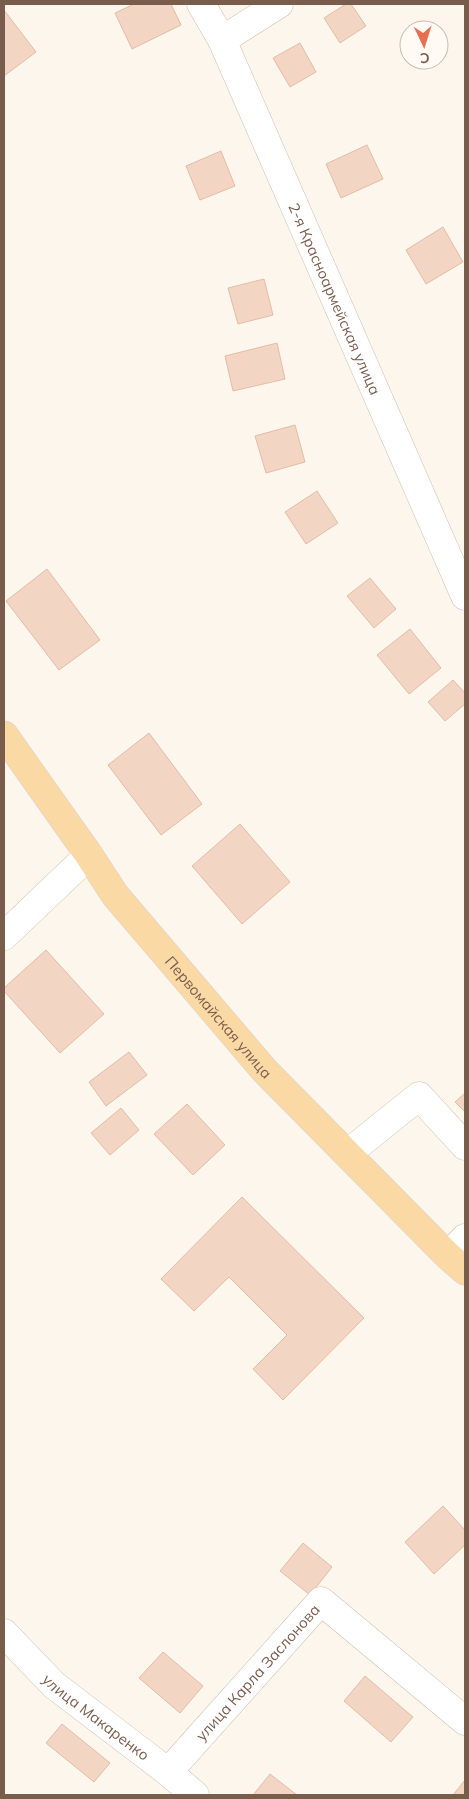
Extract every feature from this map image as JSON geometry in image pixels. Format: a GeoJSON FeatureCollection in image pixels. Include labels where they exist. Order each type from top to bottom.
{"type":"FeatureCollection","features":[{"type":"Feature","properties":{"kind":"main road","name":"Первомайская улица"},"geometry":{"type":"LineString","coordinates":[[4,735],[115,895],[265,1072],[347,1154],[459,1255]]}},
{"type":"Feature","properties":{"kind":"street","name":"2-я Красноармейская улица"},"geometry":{"type":"LineString","coordinates":[[200,4],[222,40],[465,596]]}},
{"type":"Feature","properties":{"kind":"street"},"geometry":{"type":"LineString","coordinates":[[222,40],[280,4]]}},
{"type":"Feature","properties":{"kind":"street"},"geometry":{"type":"LineString","coordinates":[[4,936],[89,855]]}},
{"type":"Feature","properties":{"kind":"street"},"geometry":{"type":"LineString","coordinates":[[347,1154],[419,1096],[465,1146]]}},
{"type":"Feature","properties":{"kind":"street","name":"улица Карла Заслонова"},"geometry":{"type":"LineString","coordinates":[[168,1772],[321,1601],[465,1721]]}},
{"type":"Feature","properties":{"kind":"street","name":"улица Макаренко"},"geometry":{"type":"LineString","coordinates":[[4,1633],[54,1686],[168,1772],[195,1795]]}},
{"type":"Feature","properties":{"kind":"building"},"geometry":{"type":"Polygon","coordinates":[[[134,4],[171,4],[181,25],[132,49],[115,13],[134,4]]]}},
{"type":"Feature","properties":{"kind":"building"},"geometry":{"type":"Polygon","coordinates":[[[346,4],[351,4],[366,26],[340,43],[324,18],[346,4]]]}},
{"type":"Feature","properties":{"kind":"building"},"geometry":{"type":"Polygon","coordinates":[[[4,10],[36,52],[4,76],[4,10]]]}},
{"type":"Feature","properties":{"kind":"building"},"geometry":{"type":"Polygon","coordinates":[[[300,43],[316,72],[290,87],[273,58],[300,43]]]}},
{"type":"Feature","properties":{"kind":"building"},"geometry":{"type":"Polygon","coordinates":[[[367,145],[383,179],[341,198],[326,164],[367,145]]]}},
{"type":"Feature","properties":{"kind":"building"},"geometry":{"type":"Polygon","coordinates":[[[221,151],[235,186],[200,200],[186,166],[221,151]]]}},
{"type":"Feature","properties":{"kind":"building"},"geometry":{"type":"Polygon","coordinates":[[[443,227],[463,262],[426,284],[406,250],[443,227]]]}},
{"type":"Feature","properties":{"kind":"building"},"geometry":{"type":"Polygon","coordinates":[[[264,279],[273,315],[238,324],[228,288],[264,279]]]}},
{"type":"Feature","properties":{"kind":"building"},"geometry":{"type":"Polygon","coordinates":[[[277,343],[285,379],[233,391],[225,356],[277,343]]]}},
{"type":"Feature","properties":{"kind":"building"},"geometry":{"type":"Polygon","coordinates":[[[295,425],[305,462],[266,473],[255,436],[295,425]]]}},
{"type":"Feature","properties":{"kind":"building"},"geometry":{"type":"Polygon","coordinates":[[[317,491],[338,523],[306,544],[285,512],[317,491]]]}},
{"type":"Feature","properties":{"kind":"building"},"geometry":{"type":"Polygon","coordinates":[[[47,569],[100,640],[59,670],[6,601],[47,569]]]}},
{"type":"Feature","properties":{"kind":"building"},"geometry":{"type":"Polygon","coordinates":[[[370,578],[396,609],[374,628],[347,596],[370,578]]]}},
{"type":"Feature","properties":{"kind":"building"},"geometry":{"type":"Polygon","coordinates":[[[410,629],[441,668],[409,694],[377,655],[410,629]]]}},
{"type":"Feature","properties":{"kind":"building"},"geometry":{"type":"Polygon","coordinates":[[[453,680],[465,693],[465,704],[445,721],[428,702],[453,680]]]}},
{"type":"Feature","properties":{"kind":"building"},"geometry":{"type":"Polygon","coordinates":[[[149,733],[202,804],[161,835],[108,765],[149,733]]]}},
{"type":"Feature","properties":{"kind":"building"},"geometry":{"type":"Polygon","coordinates":[[[240,824],[290,882],[242,924],[192,866],[240,824]]]}},
{"type":"Feature","properties":{"kind":"building"},"geometry":{"type":"Polygon","coordinates":[[[46,950],[104,1014],[60,1053],[4,991],[4,988],[46,950]]]}},
{"type":"Feature","properties":{"kind":"building"},"geometry":{"type":"Polygon","coordinates":[[[129,1052],[147,1075],[106,1106],[89,1082],[129,1052]]]}},
{"type":"Feature","properties":{"kind":"building"},"geometry":{"type":"Polygon","coordinates":[[[465,1093],[465,1112],[455,1102],[465,1093]]]}},
{"type":"Feature","properties":{"kind":"building"},"geometry":{"type":"Polygon","coordinates":[[[187,1104],[225,1145],[193,1175],[154,1134],[187,1104]]]}},
{"type":"Feature","properties":{"kind":"building"},"geometry":{"type":"Polygon","coordinates":[[[121,1108],[139,1130],[110,1155],[91,1133],[121,1108]]]}},
{"type":"Feature","properties":{"kind":"building"},"geometry":{"type":"Polygon","coordinates":[[[242,1197],[364,1318],[283,1400],[253,1369],[287,1335],[229,1277],[194,1311],[161,1279],[242,1197]]]}},
{"type":"Feature","properties":{"kind":"building"},"geometry":{"type":"Polygon","coordinates":[[[443,1506],[465,1530],[465,1545],[434,1574],[405,1542],[443,1506]]]}},
{"type":"Feature","properties":{"kind":"building"},"geometry":{"type":"Polygon","coordinates":[[[303,1543],[332,1567],[310,1595],[280,1571],[303,1543]]]}},
{"type":"Feature","properties":{"kind":"building"},"geometry":{"type":"Polygon","coordinates":[[[163,1652],[203,1686],[180,1713],[139,1678],[163,1652]]]}},
{"type":"Feature","properties":{"kind":"building"},"geometry":{"type":"Polygon","coordinates":[[[365,1676],[413,1717],[391,1742],[344,1701],[365,1676]]]}},
{"type":"Feature","properties":{"kind":"building"},"geometry":{"type":"Polygon","coordinates":[[[62,1724],[110,1763],[94,1782],[46,1743],[62,1724]]]}},
{"type":"Feature","properties":{"kind":"building"},"geometry":{"type":"Polygon","coordinates":[[[270,1774],[297,1795],[253,1795],[270,1774]]]}},
{"type":"Feature","properties":{"kind":"building"},"geometry":{"type":"Polygon","coordinates":[[[465,1780],[465,1795],[453,1795],[465,1780]]]}}]}
